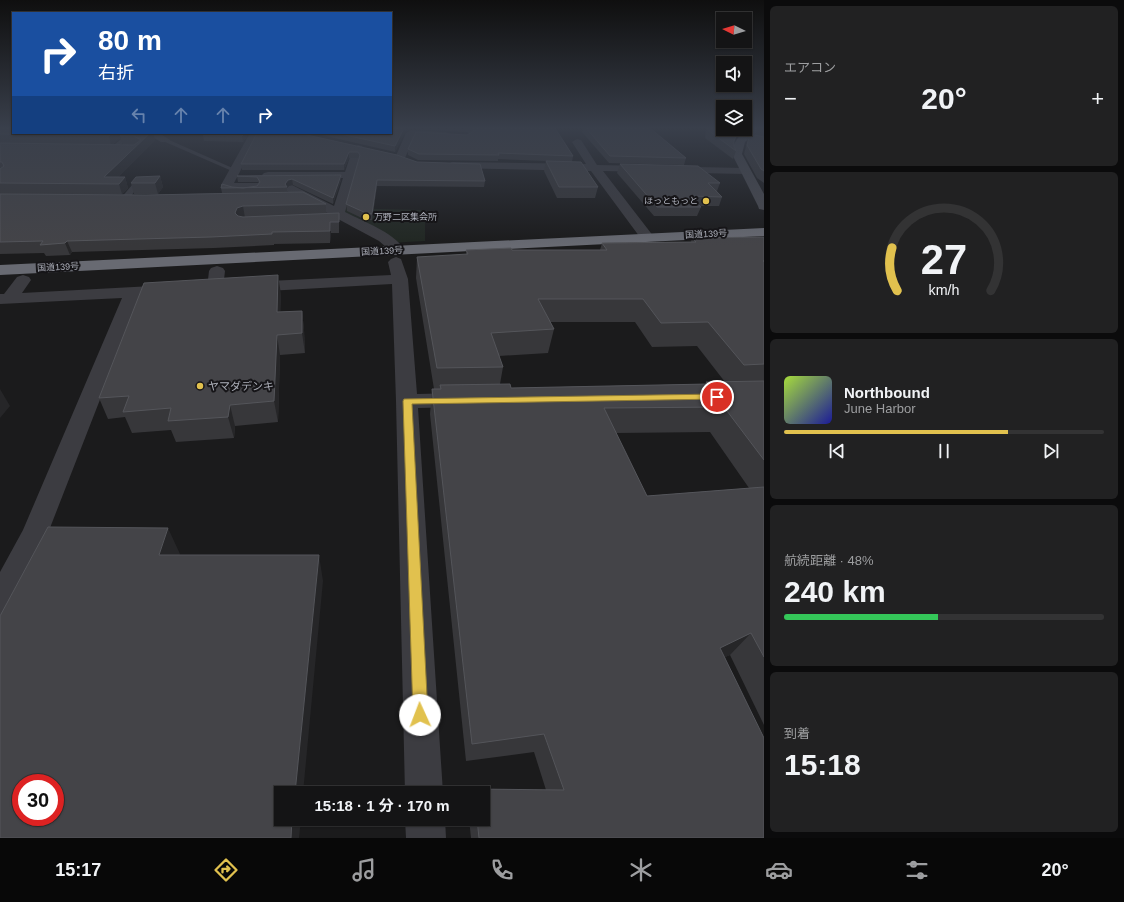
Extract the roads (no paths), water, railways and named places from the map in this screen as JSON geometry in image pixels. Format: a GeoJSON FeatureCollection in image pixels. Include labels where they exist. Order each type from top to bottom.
{"type":"FeatureCollection","features":[{"type":"Feature","properties":{"kind":"highway","name":"国道139号"},"geometry":{"type":"LineString","coordinates":[[0,281],[217,271],[647,237],[764,232]]}},
{"type":"Feature","properties":{"kind":"highway","name":"国道139号"},"geometry":{"type":"LineString","coordinates":[[0,270],[764,244]]}},
{"type":"Feature","properties":{"kind":"street"},"geometry":{"type":"LineString","coordinates":[[235,167],[227,185],[232,187],[288,187],[384,238],[397,256],[400,279],[407,401],[424,786]]}},
{"type":"Feature","properties":{"kind":"street"},"geometry":{"type":"LineString","coordinates":[[343,216],[351,167]]}},
{"type":"Feature","properties":{"kind":"street"},"geometry":{"type":"LineString","coordinates":[[549,167],[745,171]]}},
{"type":"Feature","properties":{"kind":"street"},"geometry":{"type":"LineString","coordinates":[[743,167],[764,206]]}},
{"type":"Feature","properties":{"kind":"street"},"geometry":{"type":"LineString","coordinates":[[594,168],[647,237]]}},
{"type":"Feature","properties":{"kind":"street"},"geometry":{"type":"LineString","coordinates":[[232,173],[350,175]]}},
{"type":"Feature","properties":{"kind":"street"},"geometry":{"type":"LineString","coordinates":[[227,198],[306,197]]}},
{"type":"Feature","properties":{"kind":"street"},"geometry":{"type":"LineString","coordinates":[[108,200],[140,200]]}},
{"type":"Feature","properties":{"kind":"street"},"geometry":{"type":"LineString","coordinates":[[319,220],[343,216]]}},
{"type":"Feature","properties":{"kind":"street"},"geometry":{"type":"LineString","coordinates":[[200,289],[217,271]]}},
{"type":"Feature","properties":{"kind":"street"},"geometry":{"type":"LineString","coordinates":[[5,299],[400,279]]}},
{"type":"Feature","properties":{"kind":"street"},"geometry":{"type":"LineString","coordinates":[[5,299],[23,280]]}},
{"type":"Feature","properties":{"kind":"street"},"geometry":{"type":"LineString","coordinates":[[0,601],[35,533],[133,292]]}},
{"type":"Feature","properties":{"kind":"street"},"geometry":{"type":"LineString","coordinates":[[407,401],[478,400]]}},
{"type":"Feature","properties":{"kind":"street"},"geometry":{"type":"LineString","coordinates":[[425,826],[426,838]]}},
{"type":"Feature","properties":{"kind":"lane"},"geometry":{"type":"LineString","coordinates":[[220,167],[232,173]]}},
{"type":"Feature","properties":{"kind":"lane"},"geometry":{"type":"LineString","coordinates":[[124,200],[140,179]]}},
{"type":"Feature","properties":{"kind":"place","name":"ほっともっと"},"geometry":{"type":"Point","coordinates":[706,201]}},
{"type":"Feature","properties":{"kind":"place","name":"万野二区集会所"},"geometry":{"type":"Point","coordinates":[366,217]}},
{"type":"Feature","properties":{"kind":"place","name":"ヤマダデンキ"},"geometry":{"type":"Point","coordinates":[200,386]}}]}
